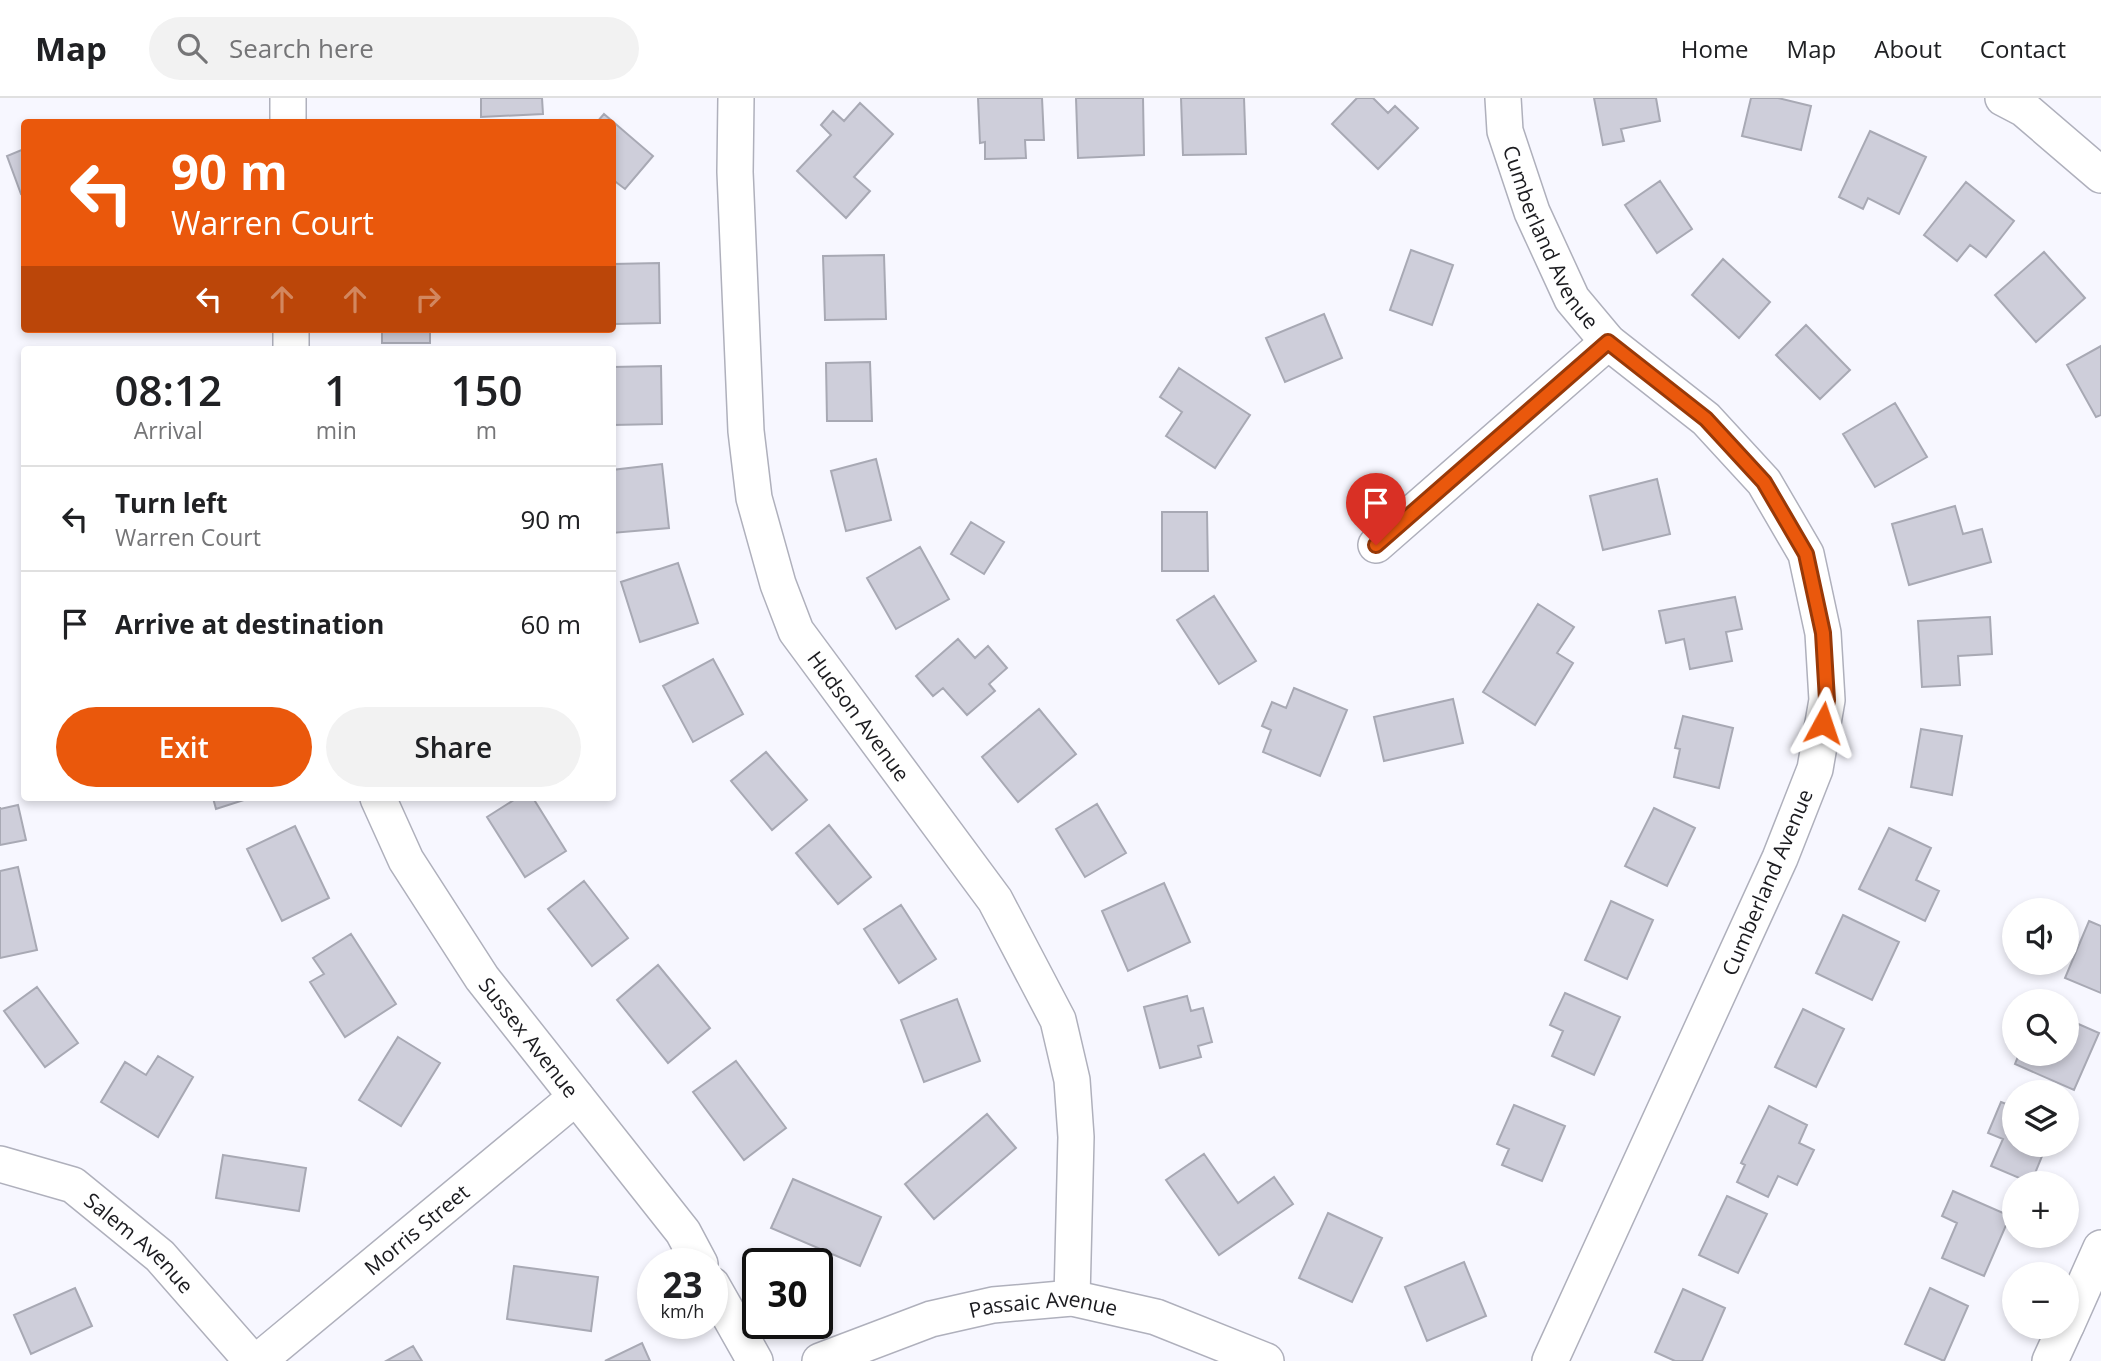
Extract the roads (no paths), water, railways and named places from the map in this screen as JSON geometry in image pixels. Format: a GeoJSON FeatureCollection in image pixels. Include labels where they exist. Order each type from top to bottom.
{"type":"FeatureCollection","features":[{"type":"Feature","properties":{"kind":"street"},"geometry":{"type":"LineString","coordinates":[[288,98],[288,119]]}},
{"type":"Feature","properties":{"kind":"street","name":"Hudson Avenue"},"geometry":{"type":"LineString","coordinates":[[736,98],[735,172],[746,431],[754,498],[778,584],[796,631],[995,900],[1058,1020],[1072,1080],[1075,1125],[1072,1298]]}},
{"type":"Feature","properties":{"kind":"street","name":"Cumberland Avenue"},"geometry":{"type":"LineString","coordinates":[[1503,98],[1505,131],[1532,212],[1572,299],[1608,342],[1706,419],[1764,482],[1806,554],[1823,633],[1827,700],[1815,769],[1780,858],[1550,1361]]}},
{"type":"Feature","properties":{"kind":"street"},"geometry":{"type":"LineString","coordinates":[[2003,98],[2024,109],[2101,175]]}},
{"type":"Feature","properties":{"kind":"street"},"geometry":{"type":"LineString","coordinates":[[1376,545],[1608,342]]}},
{"type":"Feature","properties":{"kind":"street","name":"Sussex Avenue"},"geometry":{"type":"LineString","coordinates":[[379,801],[406,860],[482,978],[683,1232],[692,1248]]}},
{"type":"Feature","properties":{"kind":"street","name":"Morris Street"},"geometry":{"type":"LineString","coordinates":[[258,1361],[576,1097]]}},
{"type":"Feature","properties":{"kind":"street","name":"Salem Avenue"},"geometry":{"type":"LineString","coordinates":[[0,1164],[73,1185],[160,1256],[253,1361]]}},
{"type":"Feature","properties":{"kind":"street"},"geometry":{"type":"LineString","coordinates":[[2079,1296],[2101,1248]]}},
{"type":"Feature","properties":{"kind":"street","name":"Passaic Avenue"},"geometry":{"type":"LineString","coordinates":[[820,1361],[931,1319],[993,1305],[1072,1298],[1156,1317],[1266,1361]]}},
{"type":"Feature","properties":{"kind":"street"},"geometry":{"type":"LineString","coordinates":[[728,1313],[755,1361]]}},
{"type":"Feature","properties":{"kind":"street"},"geometry":{"type":"LineString","coordinates":[[2050,1361],[2060,1339]]}}]}
